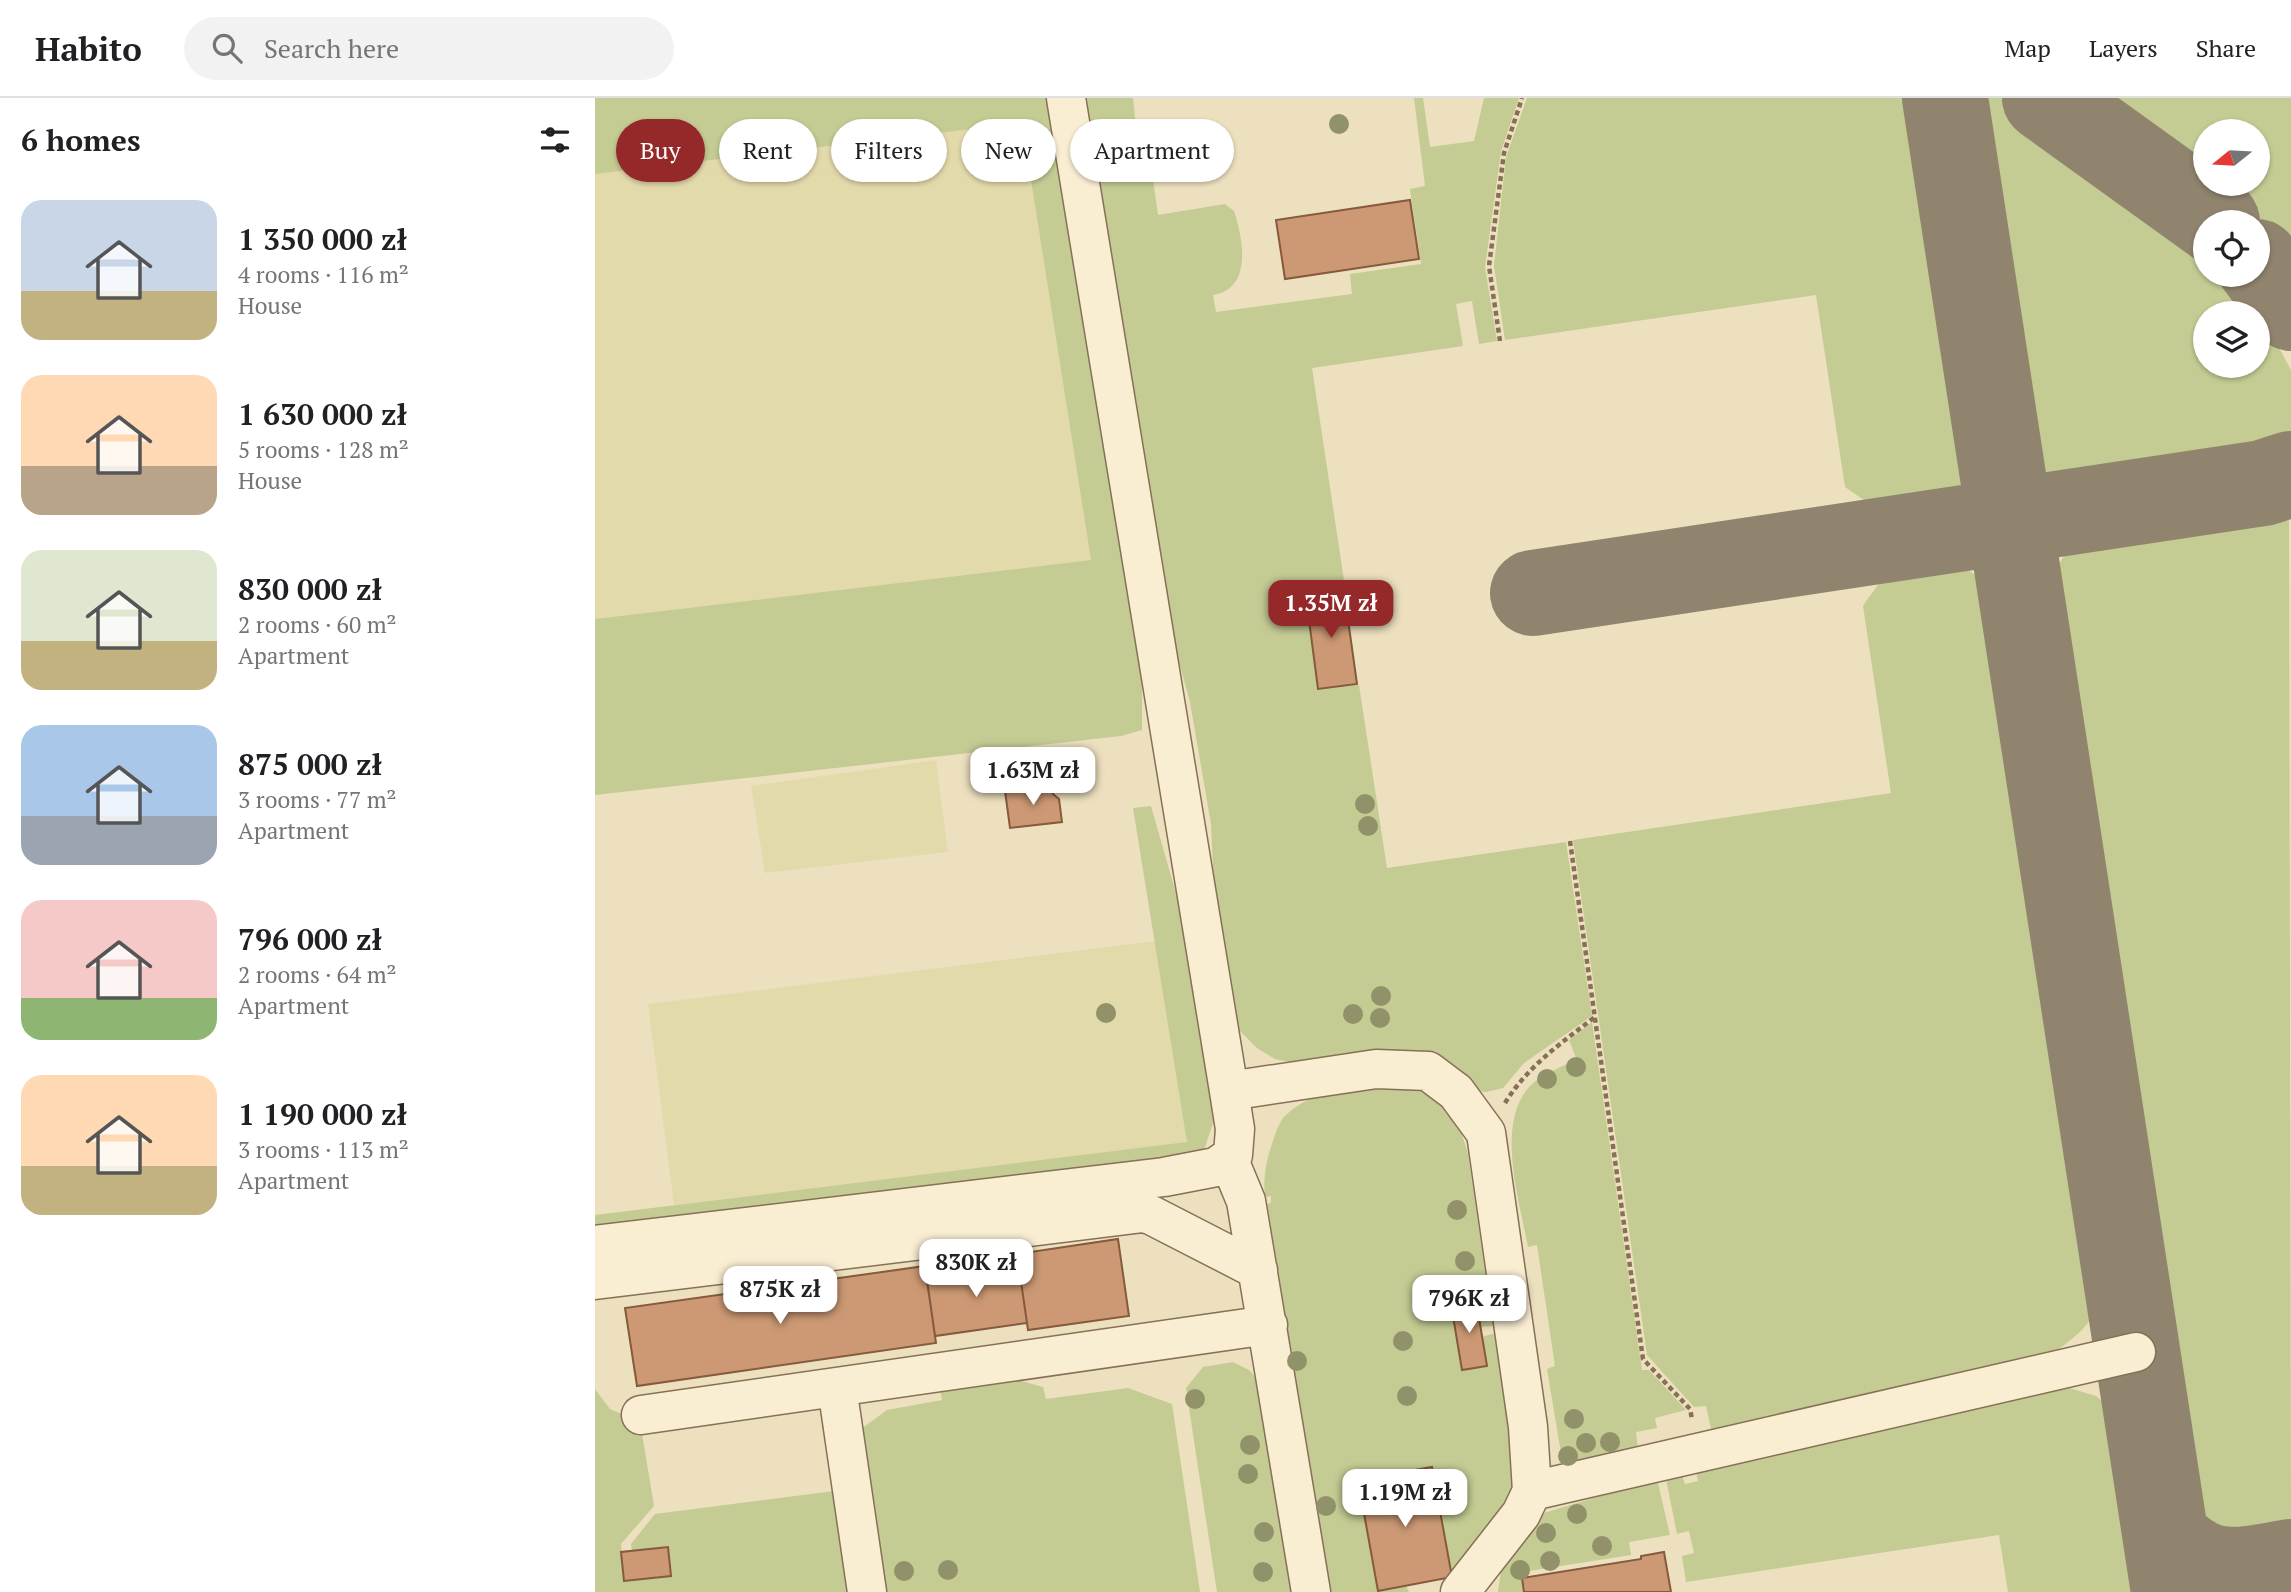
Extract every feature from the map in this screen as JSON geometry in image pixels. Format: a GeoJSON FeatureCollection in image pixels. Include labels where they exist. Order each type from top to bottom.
{"type":"FeatureCollection","features":[{"type":"Feature","properties":{"kind":"street"},"geometry":{"type":"LineString","coordinates":[[595,1245],[1164,1178],[1197,1172],[1229,1160],[1235,1145],[1229,1091],[1066,98]]}},
{"type":"Feature","properties":{"kind":"street"},"geometry":{"type":"LineString","coordinates":[[1229,1091],[1376,1069],[1428,1071],[1456,1093],[1486,1133],[1528,1427],[1532,1491],[1521,1514],[1460,1592]]}},
{"type":"Feature","properties":{"kind":"street"},"geometry":{"type":"LineString","coordinates":[[1229,1160],[1237,1171],[1247,1201],[1311,1592]]}},
{"type":"Feature","properties":{"kind":"street"},"geometry":{"type":"LineString","coordinates":[[595,1280],[1143,1213],[1258,1270]]}},
{"type":"Feature","properties":{"kind":"street"},"geometry":{"type":"LineString","coordinates":[[641,1415],[1268,1325]]}},
{"type":"Feature","properties":{"kind":"street"},"geometry":{"type":"LineString","coordinates":[[1532,1491],[2136,1352]]}},
{"type":"Feature","properties":{"kind":"street"},"geometry":{"type":"LineString","coordinates":[[837,1387],[867,1592]]}},
{"type":"Feature","properties":{"kind":"path"},"geometry":{"type":"LineString","coordinates":[[1500,341],[1489,266],[1504,153],[1522,98]]}},
{"type":"Feature","properties":{"kind":"path"},"geometry":{"type":"LineString","coordinates":[[1570,841],[1643,1359],[1690,1409],[1696,1453]]}},
{"type":"Feature","properties":{"kind":"path"},"geometry":{"type":"LineString","coordinates":[[1486,1133],[1514,1087],[1530,1069],[1595,1017]]}},
{"type":"Feature","properties":{"kind":"shaded area"},"geometry":{"type":"Polygon","coordinates":[[[961,130],[961,182],[1031,182],[1091,560],[595,619],[595,174],[616,171],[616,182],[705,182],[705,161],[719,159],[719,182],[817,182],[817,147],[831,146],[831,182],[947,182],[947,132],[961,130]]]}},
{"type":"Feature","properties":{"kind":"shaded area"},"geometry":{"type":"Polygon","coordinates":[[[936,760],[948,852],[765,873],[751,786],[936,760]]]}},
{"type":"Feature","properties":{"kind":"shaded area"},"geometry":{"type":"Polygon","coordinates":[[[1155,941],[1188,1142],[674,1205],[648,1004],[1155,941]]]}},
{"type":"Feature","properties":{"kind":"green space"},"geometry":{"type":"Polygon","coordinates":[[[595,98],[1048,98],[1051,119],[961,119],[961,130],[947,132],[947,119],[831,119],[831,146],[817,147],[817,119],[719,119],[719,159],[705,161],[705,119],[616,119],[616,171],[595,174],[595,98]]]}},
{"type":"Feature","properties":{"kind":"green space"},"geometry":{"type":"Polygon","coordinates":[[[1083,98],[1133,98],[1135,119],[1087,119],[1083,98]]]}},
{"type":"Feature","properties":{"kind":"green space"},"geometry":{"type":"Polygon","coordinates":[[[1414,98],[1423,98],[1430,147],[1474,141],[1484,98],[1519,98],[1501,151],[1485,267],[1497,341],[1479,344],[1472,301],[1456,304],[1463,346],[1312,368],[1345,587],[1344,591],[1306,597],[1318,688],[1359,685],[1387,868],[1566,842],[1592,1016],[1524,1063],[1503,1088],[1486,1092],[1307,1066],[1275,1059],[1257,1048],[1238,1029],[1215,909],[1211,824],[1190,702],[1175,647],[1097,182],[1153,182],[1158,215],[1225,204],[1234,211],[1242,248],[1240,273],[1226,291],[1213,295],[1216,312],[1352,294],[1350,274],[1421,264],[1410,189],[1425,186],[1414,98]]]}},
{"type":"Feature","properties":{"kind":"green space"},"geometry":{"type":"Polygon","coordinates":[[[1527,98],[1915,98],[1978,505],[1889,517],[1845,487],[1816,295],[1505,340],[1494,266],[1506,157],[1527,98]]]}},
{"type":"Feature","properties":{"kind":"green space"},"geometry":{"type":"Polygon","coordinates":[[[1972,98],[2002,98],[2076,156],[2193,240],[2193,287],[2239,287],[2250,301],[2193,301],[2193,378],[2270,378],[2270,331],[2291,370],[2291,440],[2280,455],[2044,494],[2035,493],[1972,98]]]}},
{"type":"Feature","properties":{"kind":"green space"},"geometry":{"type":"Polygon","coordinates":[[[2095,98],[2291,98],[2291,256],[2270,233],[2270,210],[2248,210],[2231,196],[2270,196],[2270,119],[2193,119],[2193,167],[2095,98]]]}},
{"type":"Feature","properties":{"kind":"green space"},"geometry":{"type":"Polygon","coordinates":[[[1056,148],[1142,680],[1142,730],[1121,736],[595,795],[595,619],[1091,560],[1031,182],[1056,182],[1056,148]]]}},
{"type":"Feature","properties":{"kind":"green space"},"geometry":{"type":"Polygon","coordinates":[[[2289,503],[2291,1538],[2233,1547],[2191,1516],[2049,580],[2076,537],[2289,503]]]}},
{"type":"Feature","properties":{"kind":"green space"},"geometry":{"type":"Polygon","coordinates":[[[1950,557],[1992,587],[2099,1301],[2087,1324],[2055,1352],[1697,1444],[1695,1433],[1711,1429],[1706,1406],[1694,1407],[1647,1355],[1573,840],[1891,793],[1863,606],[1883,579],[1897,566],[1950,557]]]}},
{"type":"Feature","properties":{"kind":"green space"},"geometry":{"type":"Polygon","coordinates":[[[1151,806],[1183,918],[1214,1120],[1204,1150],[1193,1157],[595,1231],[595,1215],[1187,1142],[1133,808],[1151,806]]]}},
{"type":"Feature","properties":{"kind":"green space"},"geometry":{"type":"Polygon","coordinates":[[[1592,1022],[1642,1370],[1649,1370],[1686,1410],[1655,1418],[1657,1428],[1636,1432],[1639,1457],[1564,1471],[1547,1369],[1555,1366],[1537,1245],[1528,1247],[1516,1187],[1513,1122],[1519,1103],[1534,1082],[1577,1060],[1569,1040],[1592,1022]]]}},
{"type":"Feature","properties":{"kind":"green space"},"geometry":{"type":"Polygon","coordinates":[[[1409,1081],[1454,1109],[1468,1154],[1493,1326],[1480,1327],[1451,1304],[1462,1369],[1482,1337],[1495,1333],[1513,1419],[1516,1464],[1513,1485],[1507,1504],[1496,1523],[1452,1577],[1432,1467],[1358,1480],[1409,1592],[1331,1592],[1267,1204],[1271,1203],[1271,1196],[1265,1197],[1265,1170],[1279,1124],[1299,1105],[1328,1092],[1409,1081]]]}},
{"type":"Feature","properties":{"kind":"green space"},"geometry":{"type":"Polygon","coordinates":[[[1233,1362],[1249,1370],[1257,1379],[1292,1592],[1217,1592],[1186,1388],[1203,1367],[1233,1362]]]}},
{"type":"Feature","properties":{"kind":"green space"},"geometry":{"type":"Polygon","coordinates":[[[1003,1376],[1043,1387],[1046,1399],[1128,1388],[1172,1404],[1200,1592],[882,1592],[861,1429],[887,1410],[942,1400],[940,1387],[1003,1376]]]}},
{"type":"Feature","properties":{"kind":"green space"},"geometry":{"type":"Polygon","coordinates":[[[2059,1385],[2096,1396],[2116,1413],[2144,1592],[2008,1592],[1999,1535],[1686,1582],[1682,1556],[1694,1553],[1689,1531],[1677,1534],[1666,1479],[1682,1475],[1685,1484],[1698,1481],[1696,1472],[2059,1385]]]}},
{"type":"Feature","properties":{"kind":"green space"},"geometry":{"type":"Polygon","coordinates":[[[595,1389],[610,1409],[640,1422],[654,1506],[621,1544],[624,1581],[671,1576],[668,1547],[632,1551],[631,1544],[655,1514],[834,1491],[852,1592],[595,1592],[595,1389]]]}},
{"type":"Feature","properties":{"kind":"green space"},"geometry":{"type":"Polygon","coordinates":[[[1657,1479],[1670,1535],[1629,1542],[1631,1555],[1522,1572],[1524,1592],[1498,1592],[1503,1555],[1534,1516],[1657,1479]]]}},
{"type":"Feature","properties":{"kind":"building"},"geometry":{"type":"Polygon","coordinates":[[[1410,200],[1419,259],[1285,279],[1276,220],[1410,200]]]}},
{"type":"Feature","properties":{"kind":"building"},"geometry":{"type":"Polygon","coordinates":[[[1344,591],[1357,684],[1318,689],[1306,597],[1344,591]]]}},
{"type":"Feature","properties":{"kind":"building"},"geometry":{"type":"Polygon","coordinates":[[[1052,785],[1053,794],[1059,799],[1062,822],[1010,828],[1005,791],[1052,785]]]}},
{"type":"Feature","properties":{"kind":"building"},"geometry":{"type":"Polygon","coordinates":[[[1118,1239],[1129,1316],[1028,1330],[1017,1254],[1118,1239]]]}},
{"type":"Feature","properties":{"kind":"building"},"geometry":{"type":"Polygon","coordinates":[[[1018,1261],[1027,1323],[935,1336],[926,1274],[1018,1261]]]}},
{"type":"Feature","properties":{"kind":"building"},"geometry":{"type":"Polygon","coordinates":[[[925,1266],[936,1343],[637,1386],[625,1308],[925,1266]]]}},
{"type":"Feature","properties":{"kind":"building"},"geometry":{"type":"Polygon","coordinates":[[[1476,1300],[1487,1366],[1462,1370],[1451,1304],[1476,1300]]]}},
{"type":"Feature","properties":{"kind":"building"},"geometry":{"type":"Polygon","coordinates":[[[1432,1467],[1452,1577],[1378,1591],[1358,1480],[1432,1467]]]}},
{"type":"Feature","properties":{"kind":"building"},"geometry":{"type":"Polygon","coordinates":[[[668,1547],[671,1576],[624,1581],[621,1552],[668,1547]]]}},
{"type":"Feature","properties":{"kind":"building"},"geometry":{"type":"Polygon","coordinates":[[[1664,1552],[1671,1592],[1524,1592],[1522,1578],[1641,1559],[1641,1556],[1664,1552]]]}},
{"type":"Feature","properties":{"kind":"taxiway"},"geometry":{"type":"LineString","coordinates":[[1945,98],[2174,1592]]}},
{"type":"Feature","properties":{"kind":"taxiway"},"geometry":{"type":"LineString","coordinates":[[2045,98],[2200,210]]}},
{"type":"Feature","properties":{"kind":"taxiway"},"geometry":{"type":"LineString","coordinates":[[2270,280],[2291,308]]}},
{"type":"Feature","properties":{"kind":"taxiway"},"geometry":{"type":"LineString","coordinates":[[1533,593],[2263,483],[2291,474]]}},
{"type":"Feature","properties":{"kind":"taxiway"},"geometry":{"type":"LineString","coordinates":[[2166,1537],[2195,1561],[2209,1567],[2239,1570],[2291,1562]]}}]}
